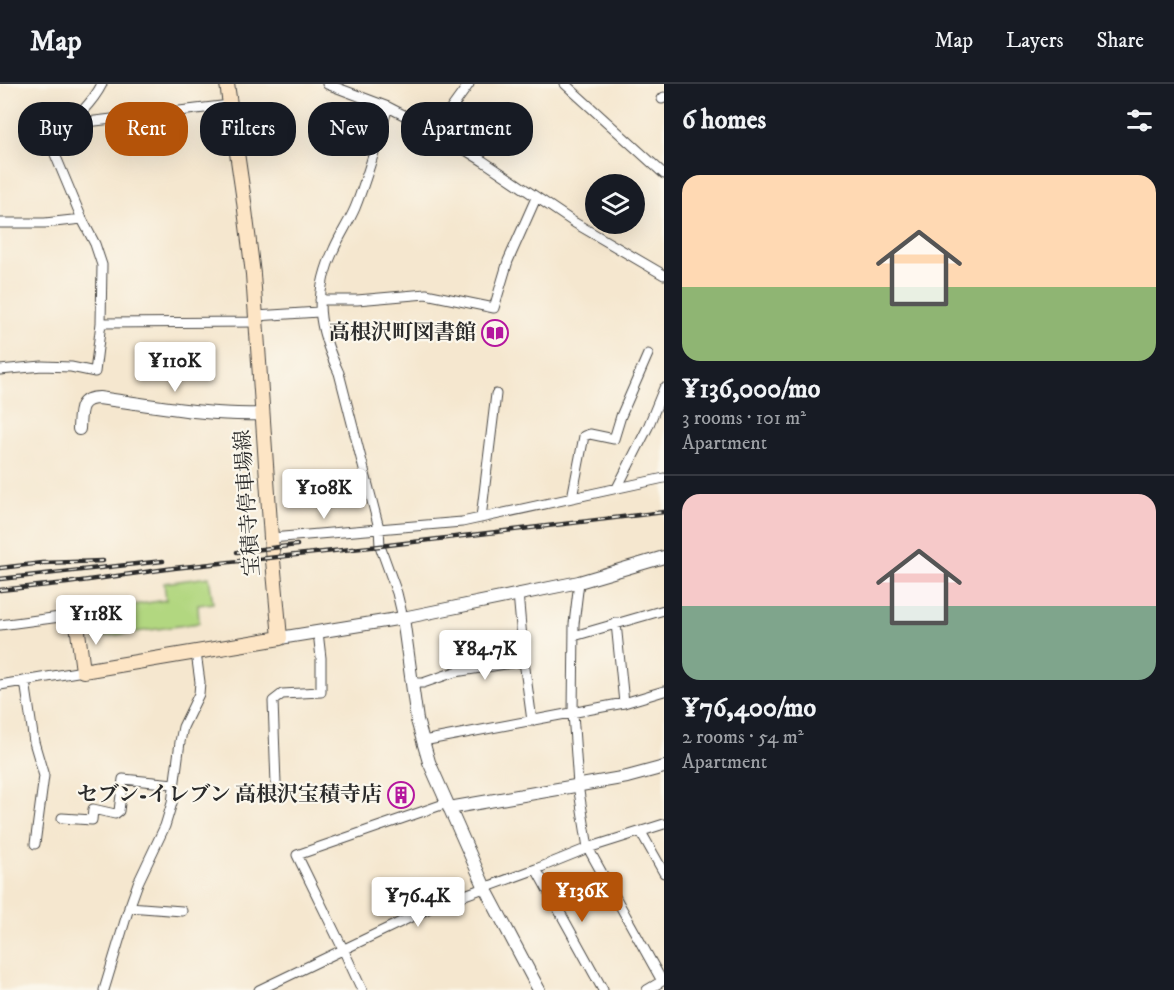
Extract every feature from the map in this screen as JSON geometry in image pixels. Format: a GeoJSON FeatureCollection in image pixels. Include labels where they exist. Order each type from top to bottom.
{"type":"FeatureCollection","features":[{"type":"Feature","properties":{"kind":"main road","name":"宝積寺停車場線"},"geometry":{"type":"LineString","coordinates":[[227,84],[230,102]]}},
{"type":"Feature","properties":{"kind":"main road","name":"宝積寺停車場線"},"geometry":{"type":"LineString","coordinates":[[237,156],[250,250],[279,638]]}},
{"type":"Feature","properties":{"kind":"main road"},"geometry":{"type":"LineString","coordinates":[[77,624],[83,671],[279,638]]}},
{"type":"Feature","properties":{"kind":"street"},"geometry":{"type":"LineString","coordinates":[[90,102],[99,92],[102,84]]}},
{"type":"Feature","properties":{"kind":"street"},"geometry":{"type":"LineString","coordinates":[[327,84],[373,102]]}},
{"type":"Feature","properties":{"kind":"street"},"geometry":{"type":"LineString","coordinates":[[456,102],[469,84]]}},
{"type":"Feature","properties":{"kind":"street"},"geometry":{"type":"LineString","coordinates":[[565,84],[664,174]]}},
{"type":"Feature","properties":{"kind":"street"},"geometry":{"type":"LineString","coordinates":[[93,121],[200,109]]}},
{"type":"Feature","properties":{"kind":"street"},"geometry":{"type":"LineString","coordinates":[[0,370],[42,366],[71,367],[95,372],[101,323],[102,265],[56,156]]}},
{"type":"Feature","properties":{"kind":"street"},"geometry":{"type":"LineString","coordinates":[[373,156],[354,210],[333,251],[323,278],[319,312],[339,373],[379,528],[380,546],[397,593],[403,618],[417,720],[429,762],[485,888],[539,990]]}},
{"type":"Feature","properties":{"kind":"street"},"geometry":{"type":"LineString","coordinates":[[475,156],[575,223],[664,275]]}},
{"type":"Feature","properties":{"kind":"street"},"geometry":{"type":"LineString","coordinates":[[320,300],[357,300],[426,294],[494,308],[508,261],[536,198]]}},
{"type":"Feature","properties":{"kind":"street"},"geometry":{"type":"LineString","coordinates":[[0,223],[45,223],[82,219]]}},
{"type":"Feature","properties":{"kind":"street"},"geometry":{"type":"LineString","coordinates":[[101,323],[256,319],[319,312]]}},
{"type":"Feature","properties":{"kind":"street"},"geometry":{"type":"LineString","coordinates":[[572,498],[584,436],[590,434],[614,439],[621,416],[648,354]]}},
{"type":"Feature","properties":{"kind":"street"},"geometry":{"type":"LineString","coordinates":[[617,488],[648,427],[664,388]]}},
{"type":"Feature","properties":{"kind":"street"},"geometry":{"type":"LineString","coordinates":[[481,518],[496,394]]}},
{"type":"Feature","properties":{"kind":"street"},"geometry":{"type":"LineString","coordinates":[[79,429],[80,412],[83,404],[89,398],[214,414],[262,414]]}},
{"type":"Feature","properties":{"kind":"street"},"geometry":{"type":"LineString","coordinates":[[271,538],[462,522],[664,478]]}},
{"type":"Feature","properties":{"kind":"street"},"geometry":{"type":"LineString","coordinates":[[279,638],[403,618],[579,582],[664,557]]}},
{"type":"Feature","properties":{"kind":"street"},"geometry":{"type":"LineString","coordinates":[[579,582],[574,636],[573,713],[578,785],[588,848],[663,981],[647,990]]}},
{"type":"Feature","properties":{"kind":"street"},"geometry":{"type":"LineString","coordinates":[[518,593],[532,721]]}},
{"type":"Feature","properties":{"kind":"street"},"geometry":{"type":"LineString","coordinates":[[574,636],[616,623],[664,613]]}},
{"type":"Feature","properties":{"kind":"street"},"geometry":{"type":"LineString","coordinates":[[0,625],[75,615],[77,624]]}},
{"type":"Feature","properties":{"kind":"street"},"geometry":{"type":"LineString","coordinates":[[616,623],[624,703]]}},
{"type":"Feature","properties":{"kind":"street"},"geometry":{"type":"LineString","coordinates":[[276,784],[273,702],[282,694],[321,692],[318,632]]}},
{"type":"Feature","properties":{"kind":"street"},"geometry":{"type":"LineString","coordinates":[[104,990],[129,907],[165,826],[172,803],[183,727],[199,694],[201,682],[196,652]]}},
{"type":"Feature","properties":{"kind":"street"},"geometry":{"type":"LineString","coordinates":[[412,683],[423,683],[455,672],[524,661]]}},
{"type":"Feature","properties":{"kind":"street"},"geometry":{"type":"LineString","coordinates":[[0,685],[83,671]]}},
{"type":"Feature","properties":{"kind":"street"},"geometry":{"type":"LineString","coordinates":[[25,681],[34,742],[44,776],[35,844]]}},
{"type":"Feature","properties":{"kind":"street"},"geometry":{"type":"LineString","coordinates":[[423,741],[624,703],[664,691]]}},
{"type":"Feature","properties":{"kind":"street"},"geometry":{"type":"LineString","coordinates":[[362,990],[297,855],[448,806],[627,777],[664,767]]}},
{"type":"Feature","properties":{"kind":"street"},"geometry":{"type":"LineString","coordinates":[[62,818],[92,820],[93,809],[115,814],[119,811],[123,779],[174,784]]}},
{"type":"Feature","properties":{"kind":"street"},"geometry":{"type":"LineString","coordinates":[[259,990],[432,908],[588,848],[664,824]]}},
{"type":"Feature","properties":{"kind":"street"},"geometry":{"type":"LineString","coordinates":[[641,832],[664,873]]}},
{"type":"Feature","properties":{"kind":"street"},"geometry":{"type":"LineString","coordinates":[[537,869],[603,990]]}},
{"type":"Feature","properties":{"kind":"street"},"geometry":{"type":"LineString","coordinates":[[129,907],[182,911]]}},
{"type":"Feature","properties":{"kind":"green space"},"geometry":{"type":"Polygon","coordinates":[[[209,577],[213,603],[198,605],[199,623],[95,638],[93,611],[166,600],[164,583],[209,577]]]}},
{"type":"Feature","properties":{"kind":"railway"},"geometry":{"type":"LineString","coordinates":[[0,590],[664,512]]}},
{"type":"Feature","properties":{"kind":"railway"},"geometry":{"type":"LineString","coordinates":[[237,552],[297,545]]}},
{"type":"Feature","properties":{"kind":"railway"},"geometry":{"type":"LineString","coordinates":[[0,568],[43,563],[103,561]]}},
{"type":"Feature","properties":{"kind":"railway"},"geometry":{"type":"LineString","coordinates":[[0,579],[163,561]]}},
{"type":"Feature","properties":{"kind":"place","name":"高根沢町図書館"},"geometry":{"type":"Point","coordinates":[495,333]}},
{"type":"Feature","properties":{"kind":"place","name":"セブン-イレブン 高根沢宝積寺店"},"geometry":{"type":"Point","coordinates":[401,795]}}]}
